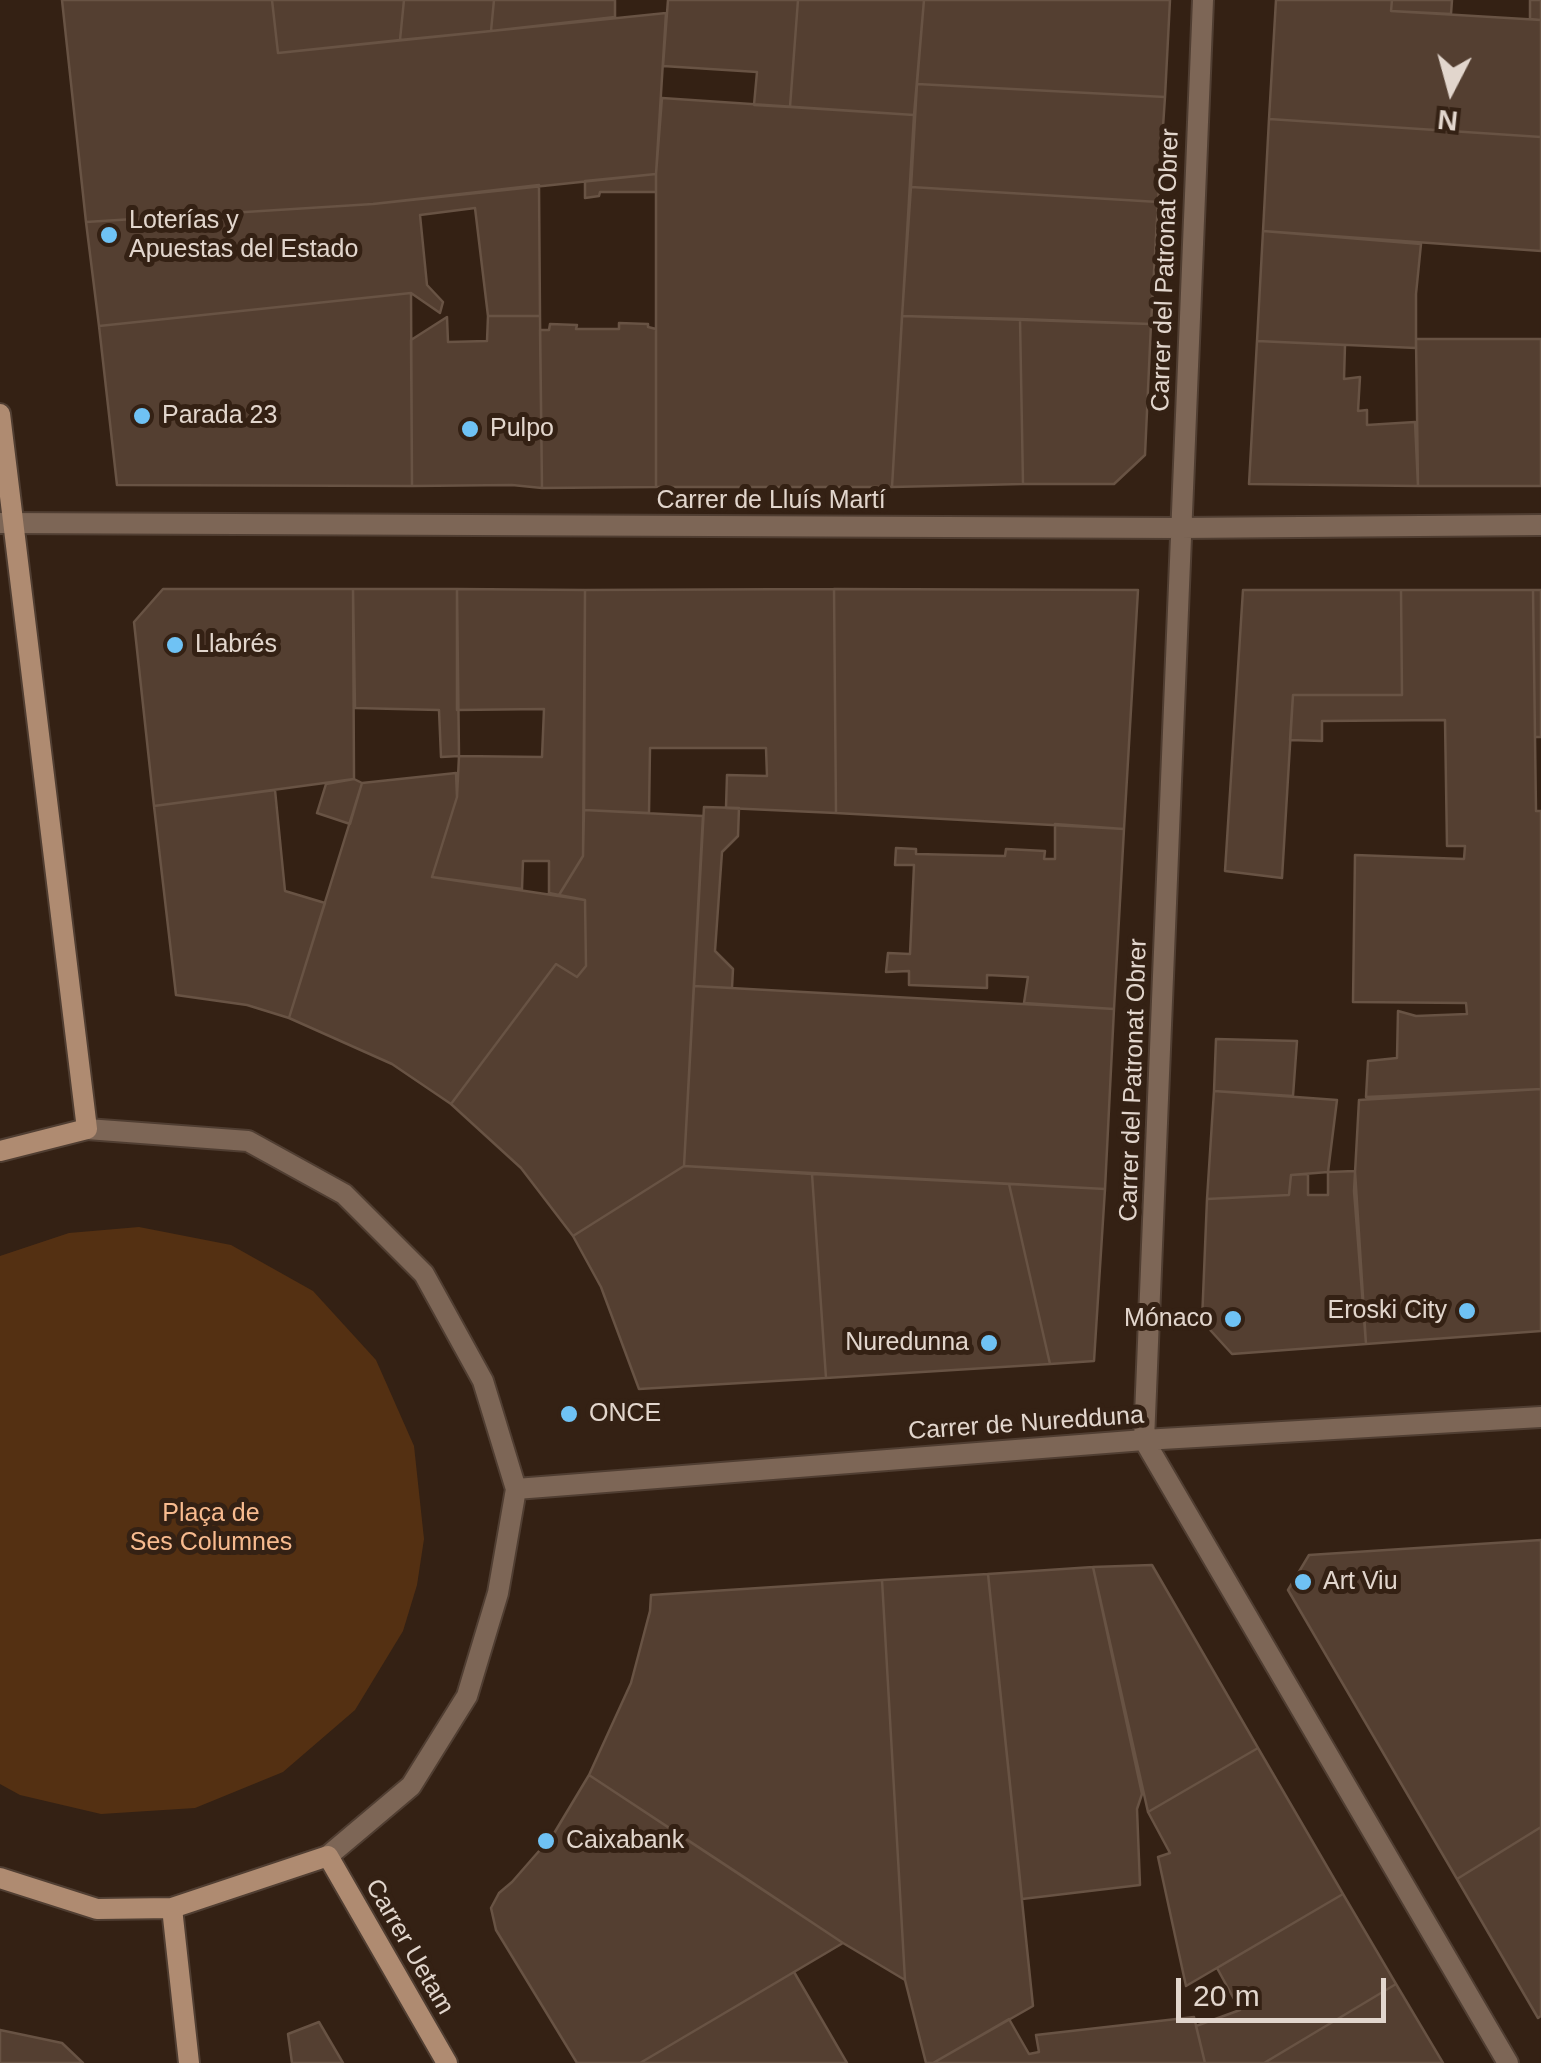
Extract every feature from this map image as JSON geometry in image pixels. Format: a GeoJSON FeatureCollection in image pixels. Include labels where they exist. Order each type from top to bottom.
{"type":"FeatureCollection","features":[{"type":"Feature","properties":{"kind":"street","name":"Carrer del Patronat Obrer"},"geometry":{"type":"LineString","coordinates":[[1144,1440],[1203,0]]}},
{"type":"Feature","properties":{"kind":"street"},"geometry":{"type":"LineString","coordinates":[[0,414],[6,523],[87,1129]]}},
{"type":"Feature","properties":{"kind":"street","name":"Carrer de Lluís Martí"},"geometry":{"type":"LineString","coordinates":[[6,523],[1180,528],[1541,525]]}},
{"type":"Feature","properties":{"kind":"street"},"geometry":{"type":"LineString","coordinates":[[0,1152],[87,1129],[248,1141],[344,1194],[424,1274],[483,1381],[516,1489],[498,1593],[467,1696],[411,1786],[328,1856],[172,1908],[98,1909],[0,1878]]}},
{"type":"Feature","properties":{"kind":"street","name":"Carrer de Nuredduna"},"geometry":{"type":"LineString","coordinates":[[516,1489],[1144,1440],[1541,1417]]}},
{"type":"Feature","properties":{"kind":"street"},"geometry":{"type":"LineString","coordinates":[[1144,1440],[1508,2063]]}},
{"type":"Feature","properties":{"kind":"street","name":"Carrer Uetam"},"geometry":{"type":"LineString","coordinates":[[328,1856],[447,2063]]}},
{"type":"Feature","properties":{"kind":"street"},"geometry":{"type":"LineString","coordinates":[[172,1908],[189,2063]]}},
{"type":"Feature","properties":{"kind":"green space","name":"Plaça de Ses Columnes"},"geometry":{"type":"Polygon","coordinates":[[[139,1227],[231,1245],[313,1291],[376,1360],[414,1446],[424,1539],[417,1585],[403,1631],[355,1710],[283,1772],[195,1808],[101,1814],[20,1795],[0,1784],[0,1256],[69,1233],[139,1227]]]}},
{"type":"Feature","properties":{"kind":"building"},"geometry":{"type":"Polygon","coordinates":[[[62,0],[272,0],[278,53],[666,13],[656,174],[373,204],[86,222],[62,0]]]}},
{"type":"Feature","properties":{"kind":"building"},"geometry":{"type":"Polygon","coordinates":[[[272,0],[404,0],[400,40],[278,53],[272,0]]]}},
{"type":"Feature","properties":{"kind":"building"},"geometry":{"type":"Polygon","coordinates":[[[404,0],[494,0],[491,31],[400,40],[404,0]]]}},
{"type":"Feature","properties":{"kind":"building"},"geometry":{"type":"Polygon","coordinates":[[[494,0],[615,0],[615,17],[491,31],[494,0]]]}},
{"type":"Feature","properties":{"kind":"building"},"geometry":{"type":"Polygon","coordinates":[[[668,0],[798,0],[790,107],[754,105],[757,72],[663,66],[668,0]]]}},
{"type":"Feature","properties":{"kind":"building"},"geometry":{"type":"Polygon","coordinates":[[[798,0],[924,0],[914,115],[790,107],[798,0]]]}},
{"type":"Feature","properties":{"kind":"building"},"geometry":{"type":"Polygon","coordinates":[[[924,0],[1170,0],[1165,97],[917,84],[924,0]]]}},
{"type":"Feature","properties":{"kind":"building"},"geometry":{"type":"Polygon","coordinates":[[[1276,0],[1392,0],[1391,11],[1541,20],[1541,137],[1269,119],[1276,0]]]}},
{"type":"Feature","properties":{"kind":"building"},"geometry":{"type":"Polygon","coordinates":[[[1392,0],[1452,0],[1451,14],[1391,11],[1392,0]]]}},
{"type":"Feature","properties":{"kind":"building"},"geometry":{"type":"Polygon","coordinates":[[[1530,0],[1541,0],[1541,20],[1530,19],[1530,0]]]}},
{"type":"Feature","properties":{"kind":"building"},"geometry":{"type":"Polygon","coordinates":[[[917,84],[1165,97],[1158,202],[911,187],[917,84]]]}},
{"type":"Feature","properties":{"kind":"building"},"geometry":{"type":"Polygon","coordinates":[[[662,98],[914,115],[892,487],[656,487],[656,174],[662,98]]]}},
{"type":"Feature","properties":{"kind":"building"},"geometry":{"type":"Polygon","coordinates":[[[1269,119],[1541,137],[1541,251],[1263,231],[1269,119]]]}},
{"type":"Feature","properties":{"kind":"building"},"geometry":{"type":"Polygon","coordinates":[[[656,174],[656,192],[600,192],[599,196],[585,198],[585,181],[656,174]]]}},
{"type":"Feature","properties":{"kind":"building"},"geometry":{"type":"Polygon","coordinates":[[[539,185],[540,316],[488,316],[475,208],[420,215],[427,285],[443,302],[440,313],[411,293],[99,326],[86,222],[373,204],[539,185]]]}},
{"type":"Feature","properties":{"kind":"building"},"geometry":{"type":"Polygon","coordinates":[[[911,187],[1158,202],[1151,324],[902,316],[911,187]]]}},
{"type":"Feature","properties":{"kind":"building"},"geometry":{"type":"Polygon","coordinates":[[[1263,231],[1421,244],[1416,348],[1257,341],[1263,231]]]}},
{"type":"Feature","properties":{"kind":"building"},"geometry":{"type":"Polygon","coordinates":[[[411,293],[412,486],[117,485],[99,326],[411,293]]]}},
{"type":"Feature","properties":{"kind":"building"},"geometry":{"type":"Polygon","coordinates":[[[488,316],[540,316],[542,488],[412,486],[411,340],[447,317],[448,342],[487,341],[488,316]]]}},
{"type":"Feature","properties":{"kind":"building"},"geometry":{"type":"Polygon","coordinates":[[[902,316],[1020,319],[1023,484],[892,487],[902,316]]]}},
{"type":"Feature","properties":{"kind":"building"},"geometry":{"type":"Polygon","coordinates":[[[1020,319],[1151,324],[1145,455],[1114,484],[1023,484],[1020,319]]]}},
{"type":"Feature","properties":{"kind":"building"},"geometry":{"type":"Polygon","coordinates":[[[619,323],[648,324],[656,329],[656,487],[542,488],[540,330],[549,330],[550,324],[577,325],[576,329],[619,329],[619,323]]]}},
{"type":"Feature","properties":{"kind":"building"},"geometry":{"type":"Polygon","coordinates":[[[1416,339],[1541,339],[1541,486],[1418,486],[1416,339]]]}},
{"type":"Feature","properties":{"kind":"building"},"geometry":{"type":"Polygon","coordinates":[[[1257,341],[1345,345],[1344,379],[1360,377],[1358,411],[1367,410],[1367,425],[1415,422],[1418,486],[1249,484],[1257,341]]]}},
{"type":"Feature","properties":{"kind":"building"},"geometry":{"type":"Polygon","coordinates":[[[163,589],[353,589],[354,779],[154,806],[134,622],[163,589]]]}},
{"type":"Feature","properties":{"kind":"building"},"geometry":{"type":"Polygon","coordinates":[[[353,589],[457,589],[459,756],[441,757],[439,710],[355,708],[353,589]]]}},
{"type":"Feature","properties":{"kind":"building"},"geometry":{"type":"Polygon","coordinates":[[[457,589],[585,590],[583,856],[559,895],[549,893],[549,861],[523,861],[522,889],[432,877],[457,797],[459,756],[542,757],[544,709],[457,710],[457,589]]]}},
{"type":"Feature","properties":{"kind":"building"},"geometry":{"type":"Polygon","coordinates":[[[834,589],[1138,590],[1124,829],[836,813],[834,589]]]}},
{"type":"Feature","properties":{"kind":"building"},"geometry":{"type":"Polygon","coordinates":[[[834,589],[836,813],[726,808],[727,775],[767,776],[766,748],[650,748],[649,813],[584,810],[585,590],[834,589]]]}},
{"type":"Feature","properties":{"kind":"building"},"geometry":{"type":"Polygon","coordinates":[[[1243,590],[1401,590],[1402,695],[1293,695],[1282,878],[1225,871],[1243,590]]]}},
{"type":"Feature","properties":{"kind":"building"},"geometry":{"type":"Polygon","coordinates":[[[1401,590],[1533,590],[1536,811],[1541,811],[1541,1089],[1366,1097],[1368,1061],[1397,1058],[1398,1011],[1416,1016],[1467,1014],[1466,1003],[1353,1002],[1355,855],[1464,859],[1465,846],[1447,846],[1445,720],[1322,721],[1322,741],[1290,740],[1293,695],[1402,695],[1401,590]]]}},
{"type":"Feature","properties":{"kind":"building"},"geometry":{"type":"Polygon","coordinates":[[[1533,590],[1541,590],[1541,737],[1535,737],[1533,590]]]}},
{"type":"Feature","properties":{"kind":"building"},"geometry":{"type":"Polygon","coordinates":[[[456,773],[457,797],[432,877],[585,900],[586,966],[577,977],[556,964],[451,1104],[392,1064],[289,1018],[362,783],[456,773]]]}},
{"type":"Feature","properties":{"kind":"building"},"geometry":{"type":"Polygon","coordinates":[[[354,779],[362,783],[350,824],[317,813],[326,784],[354,779]]]}},
{"type":"Feature","properties":{"kind":"building"},"geometry":{"type":"Polygon","coordinates":[[[275,790],[285,891],[325,903],[289,1018],[247,1005],[176,995],[154,806],[275,790]]]}},
{"type":"Feature","properties":{"kind":"building"},"geometry":{"type":"Polygon","coordinates":[[[704,807],[739,808],[738,836],[722,852],[715,951],[733,969],[732,988],[694,986],[704,807]]]}},
{"type":"Feature","properties":{"kind":"building"},"geometry":{"type":"Polygon","coordinates":[[[584,810],[703,816],[684,1166],[573,1236],[521,1168],[451,1104],[556,964],[577,977],[586,966],[585,900],[559,895],[583,856],[584,810]]]}},
{"type":"Feature","properties":{"kind":"building"},"geometry":{"type":"Polygon","coordinates":[[[1055,824],[1124,829],[1114,1009],[1024,1003],[1028,977],[987,975],[987,988],[909,985],[909,971],[886,972],[888,953],[910,954],[914,865],[895,865],[896,848],[916,849],[916,854],[1005,856],[1006,849],[1045,851],[1044,859],[1055,859],[1055,824]]]}},
{"type":"Feature","properties":{"kind":"building"},"geometry":{"type":"Polygon","coordinates":[[[694,986],[1114,1009],[1105,1189],[684,1166],[694,986]]]}},
{"type":"Feature","properties":{"kind":"building"},"geometry":{"type":"Polygon","coordinates":[[[1216,1039],[1297,1041],[1293,1096],[1214,1091],[1216,1039]]]}},
{"type":"Feature","properties":{"kind":"building"},"geometry":{"type":"Polygon","coordinates":[[[1541,1089],[1541,1331],[1366,1344],[1354,1191],[1359,1100],[1541,1089]]]}},
{"type":"Feature","properties":{"kind":"building"},"geometry":{"type":"Polygon","coordinates":[[[1214,1091],[1337,1100],[1328,1172],[1291,1175],[1289,1195],[1207,1199],[1214,1091]]]}},
{"type":"Feature","properties":{"kind":"building"},"geometry":{"type":"Polygon","coordinates":[[[684,1166],[812,1174],[826,1378],[639,1389],[601,1287],[573,1236],[684,1166]]]}},
{"type":"Feature","properties":{"kind":"building"},"geometry":{"type":"Polygon","coordinates":[[[1355,1171],[1366,1344],[1232,1354],[1202,1321],[1207,1199],[1289,1195],[1291,1175],[1308,1174],[1308,1195],[1328,1195],[1328,1172],[1355,1171]]]}},
{"type":"Feature","properties":{"kind":"building"},"geometry":{"type":"Polygon","coordinates":[[[812,1174],[1009,1184],[1050,1364],[826,1378],[812,1174]]]}},
{"type":"Feature","properties":{"kind":"building"},"geometry":{"type":"Polygon","coordinates":[[[1009,1184],[1105,1189],[1094,1361],[1050,1364],[1009,1184]]]}},
{"type":"Feature","properties":{"kind":"building"},"geometry":{"type":"Polygon","coordinates":[[[1541,1540],[1541,1827],[1457,1879],[1288,1590],[1309,1555],[1541,1540]]]}},
{"type":"Feature","properties":{"kind":"building"},"geometry":{"type":"Polygon","coordinates":[[[1152,1565],[1258,1748],[1148,1812],[1093,1567],[1152,1565]]]}},
{"type":"Feature","properties":{"kind":"building"},"geometry":{"type":"Polygon","coordinates":[[[1093,1567],[1142,1794],[1137,1809],[1140,1885],[1022,1899],[988,1574],[1093,1567]]]}},
{"type":"Feature","properties":{"kind":"building"},"geometry":{"type":"Polygon","coordinates":[[[988,1574],[1033,2006],[933,2063],[926,2063],[905,1980],[882,1580],[988,1574]]]}},
{"type":"Feature","properties":{"kind":"building"},"geometry":{"type":"Polygon","coordinates":[[[882,1580],[905,1980],[589,1775],[631,1683],[651,1595],[882,1580]]]}},
{"type":"Feature","properties":{"kind":"building"},"geometry":{"type":"Polygon","coordinates":[[[1258,1748],[1343,1894],[1186,1986],[1158,1857],[1170,1853],[1148,1812],[1258,1748]]]}},
{"type":"Feature","properties":{"kind":"building"},"geometry":{"type":"Polygon","coordinates":[[[589,1775],[843,1943],[640,2063],[577,2063],[496,1930],[491,1908],[499,1893],[553,1835],[589,1775]]]}},
{"type":"Feature","properties":{"kind":"building"},"geometry":{"type":"Polygon","coordinates":[[[1541,1827],[1541,2016],[1538,2018],[1457,1879],[1541,1827]]]}},
{"type":"Feature","properties":{"kind":"building"},"geometry":{"type":"Polygon","coordinates":[[[1343,1894],[1396,1984],[1264,2063],[1205,2063],[1196,2026],[1240,2010],[1217,1968],[1343,1894]]]}},
{"type":"Feature","properties":{"kind":"building"},"geometry":{"type":"Polygon","coordinates":[[[794,1972],[847,2063],[640,2063],[794,1972]]]}},
{"type":"Feature","properties":{"kind":"building"},"geometry":{"type":"Polygon","coordinates":[[[1396,1984],[1443,2063],[1264,2063],[1396,1984]]]}},
{"type":"Feature","properties":{"kind":"building"},"geometry":{"type":"Polygon","coordinates":[[[1194,2017],[1205,2063],[933,2063],[1009,2019],[1029,2054],[1039,2052],[1036,2035],[1194,2017]]]}},
{"type":"Feature","properties":{"kind":"building"},"geometry":{"type":"Polygon","coordinates":[[[319,2022],[343,2063],[292,2063],[288,2034],[319,2022]]]}},
{"type":"Feature","properties":{"kind":"building"},"geometry":{"type":"Polygon","coordinates":[[[0,2030],[62,2043],[83,2063],[0,2063],[0,2030]]]}},
{"type":"Feature","properties":{"kind":"place","name":"Loterías y Apuestas del Estado"},"geometry":{"type":"Point","coordinates":[109,235]}},
{"type":"Feature","properties":{"kind":"place","name":"Parada 23"},"geometry":{"type":"Point","coordinates":[142,416]}},
{"type":"Feature","properties":{"kind":"place","name":"Pulpo"},"geometry":{"type":"Point","coordinates":[470,429]}},
{"type":"Feature","properties":{"kind":"place","name":"Llabrés"},"geometry":{"type":"Point","coordinates":[175,645]}},
{"type":"Feature","properties":{"kind":"place","name":"Eroski City"},"geometry":{"type":"Point","coordinates":[1467,1311]}},
{"type":"Feature","properties":{"kind":"place","name":"Mónaco"},"geometry":{"type":"Point","coordinates":[1233,1319]}},
{"type":"Feature","properties":{"kind":"place","name":"Nuredunna"},"geometry":{"type":"Point","coordinates":[989,1343]}},
{"type":"Feature","properties":{"kind":"place","name":"ONCE"},"geometry":{"type":"Point","coordinates":[569,1414]}},
{"type":"Feature","properties":{"kind":"place","name":"Art Viu"},"geometry":{"type":"Point","coordinates":[1303,1582]}},
{"type":"Feature","properties":{"kind":"place","name":"Caixabank"},"geometry":{"type":"Point","coordinates":[546,1841]}}]}
